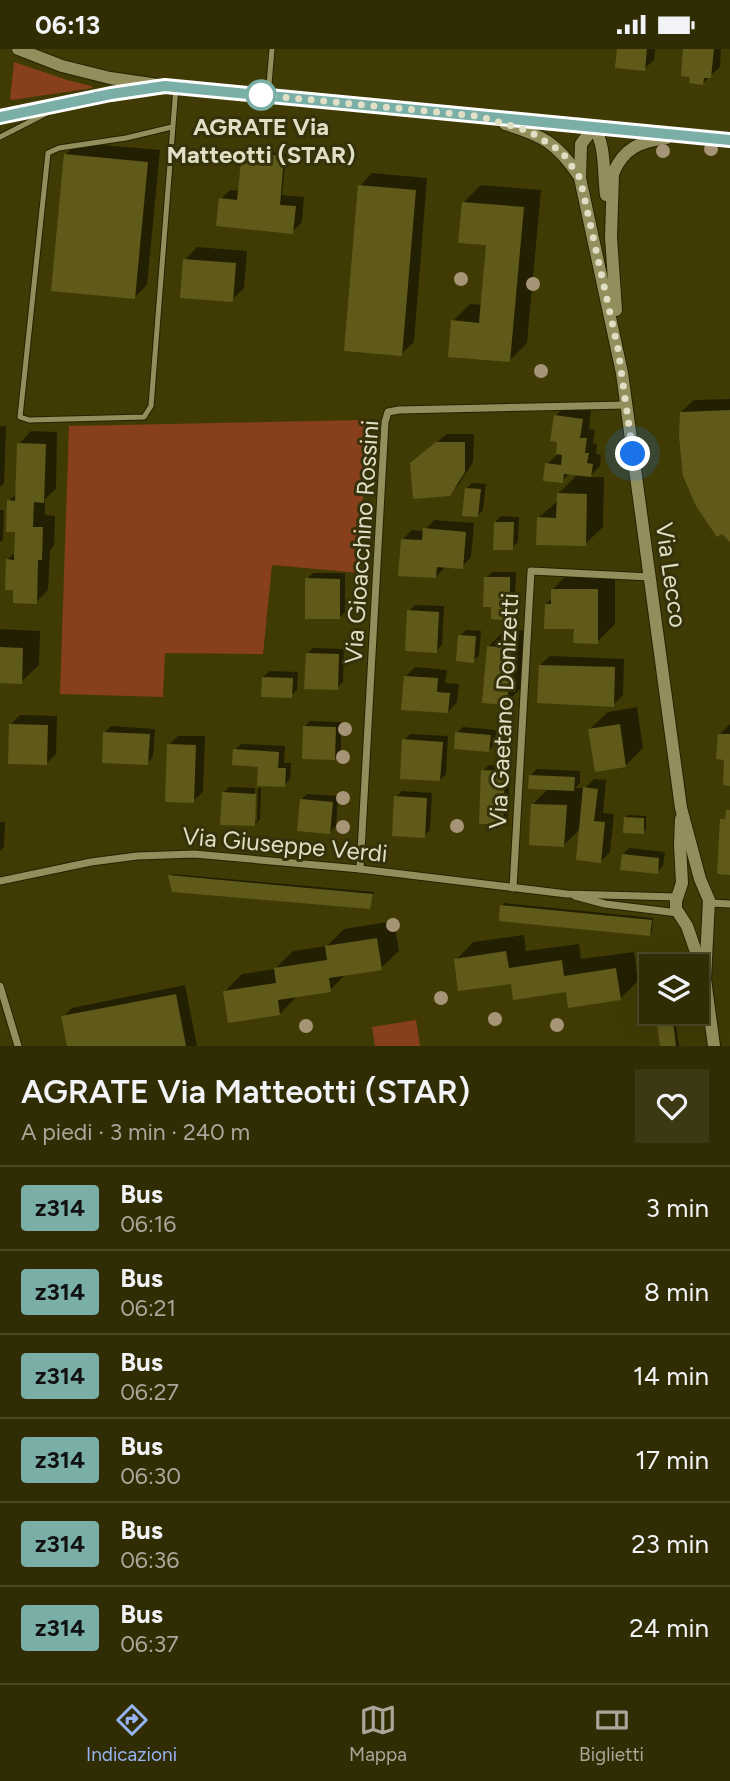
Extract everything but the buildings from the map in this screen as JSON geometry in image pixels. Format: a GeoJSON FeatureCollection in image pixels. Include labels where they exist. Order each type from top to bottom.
{"type":"FeatureCollection","features":[{"type":"Feature","properties":{"kind":"street"},"geometry":{"type":"LineString","coordinates":[[18,49],[62,66],[110,78],[171,87],[730,140]]}},
{"type":"Feature","properties":{"kind":"street"},"geometry":{"type":"LineString","coordinates":[[0,117],[75,101],[171,87]]}},
{"type":"Feature","properties":{"kind":"street","name":"Via Lecco"},"geometry":{"type":"LineString","coordinates":[[478,116],[529,131],[547,141],[565,156],[580,178]]}},
{"type":"Feature","properties":{"kind":"street","name":"Via Lecco"},"geometry":{"type":"LineString","coordinates":[[618,349],[602,146],[594,127],[581,144],[580,178],[618,349],[681,808],[707,903],[706,954]]}},
{"type":"Feature","properties":{"kind":"street","name":"Via Lecco"},"geometry":{"type":"LineString","coordinates":[[611,237],[613,174],[622,156],[639,143],[692,136]]}},
{"type":"Feature","properties":{"kind":"street","name":"Via Gioacchino Rossini"},"geometry":{"type":"LineString","coordinates":[[360,869],[385,422],[388,412],[399,409],[626,405]]}},
{"type":"Feature","properties":{"kind":"street","name":"Via Gaetano Donizetti"},"geometry":{"type":"LineString","coordinates":[[513,888],[531,571],[650,577]]}},
{"type":"Feature","properties":{"kind":"street","name":"Via Lecco"},"geometry":{"type":"LineString","coordinates":[[681,808],[682,883],[676,905],[695,954]]}},
{"type":"Feature","properties":{"kind":"street","name":"Via Giuseppe Verdi"},"geometry":{"type":"LineString","coordinates":[[0,881],[92,862],[163,854],[226,856],[360,869],[568,894],[678,895]]}},
{"type":"Feature","properties":{"kind":"street"},"geometry":{"type":"LineString","coordinates":[[678,895],[692,887],[707,903],[730,904]]}},
{"type":"Feature","properties":{"kind":"street","name":"Via Giuseppe Verdi"},"geometry":{"type":"LineString","coordinates":[[568,894],[606,904],[681,916]]}},
{"type":"Feature","properties":{"kind":"street"},"geometry":{"type":"LineString","coordinates":[[681,916],[696,921],[707,903]]}},
{"type":"Feature","properties":{"kind":"street"},"geometry":{"type":"LineString","coordinates":[[0,986],[18,1046]]}},
{"type":"Feature","properties":{"kind":"street","name":"Via Lecco"},"geometry":{"type":"LineString","coordinates":[[709,1009],[714,1046]]}},
{"type":"Feature","properties":{"kind":"lane"},"geometry":{"type":"LineString","coordinates":[[268,96],[272,49]]}},
{"type":"Feature","properties":{"kind":"lane"},"geometry":{"type":"LineString","coordinates":[[171,87],[172,127],[151,406],[144,417],[29,420],[20,417],[48,153],[59,148],[125,138],[172,127]]}},
{"type":"Feature","properties":{"kind":"lane"},"geometry":{"type":"LineString","coordinates":[[0,137],[29,120],[75,101]]}},
{"type":"Feature","properties":{"kind":"shaded area"},"geometry":{"type":"Polygon","coordinates":[[[14,62],[91,86],[93,88],[12,100],[14,62]]]}},
{"type":"Feature","properties":{"kind":"shaded area"},"geometry":{"type":"Polygon","coordinates":[[[365,420],[361,573],[272,565],[263,654],[165,653],[163,697],[60,694],[69,426],[365,420]]]}},
{"type":"Feature","properties":{"kind":"shaded area"},"geometry":{"type":"Polygon","coordinates":[[[416,1020],[420,1046],[375,1046],[372,1027],[416,1020]]]}},
{"type":"Feature","properties":{"kind":"bus line","name":"z314"},"geometry":{"type":"LineString","coordinates":[[0,117],[111,94],[165,86],[730,140]]}},
{"type":"Feature","properties":{"kind":"place","name":"AGRATE Via Matteotti (STAR)"},"geometry":{"type":"Point","coordinates":[261,95]}},
{"type":"Feature","properties":{"kind":"route"},"geometry":{"type":"LineString","coordinates":[[261,95],[478,116],[529,131],[562,152],[580,178],[618,349],[633,454]]}}]}
